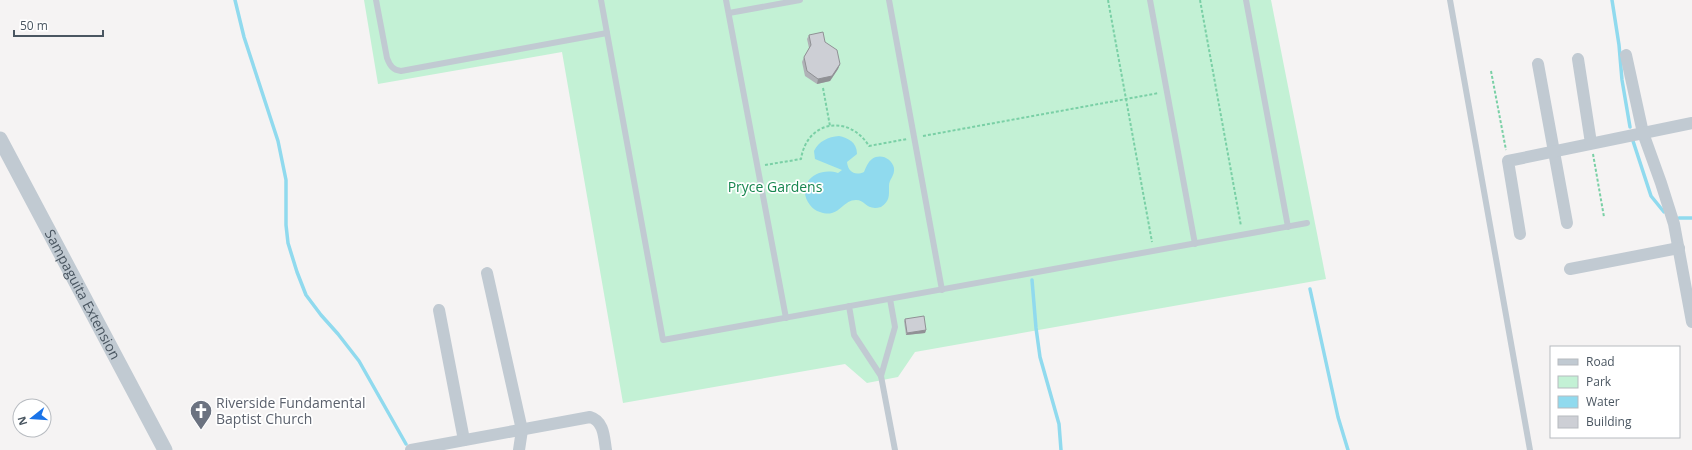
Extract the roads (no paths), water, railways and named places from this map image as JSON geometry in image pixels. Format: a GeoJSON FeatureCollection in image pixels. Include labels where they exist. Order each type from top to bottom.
{"type":"FeatureCollection","features":[{"type":"Feature","properties":{"kind":"street"},"geometry":{"type":"LineString","coordinates":[[1626,55],[1643,133],[1669,205],[1679,248],[1692,322]]}},
{"type":"Feature","properties":{"kind":"street"},"geometry":{"type":"LineString","coordinates":[[1578,59],[1591,143]]}},
{"type":"Feature","properties":{"kind":"street"},"geometry":{"type":"LineString","coordinates":[[1538,64],[1553,151],[1568,222]]}},
{"type":"Feature","properties":{"kind":"street"},"geometry":{"type":"LineString","coordinates":[[1520,234],[1508,161],[1692,123]]}},
{"type":"Feature","properties":{"kind":"street","name":"Sampaguita Extension"},"geometry":{"type":"LineString","coordinates":[[0,139],[165,450]]}},
{"type":"Feature","properties":{"kind":"street"},"geometry":{"type":"LineString","coordinates":[[1570,268],[1679,248]]}},
{"type":"Feature","properties":{"kind":"street"},"geometry":{"type":"LineString","coordinates":[[487,273],[522,430],[519,450]]}},
{"type":"Feature","properties":{"kind":"street"},"geometry":{"type":"LineString","coordinates":[[439,310],[464,440]]}},
{"type":"Feature","properties":{"kind":"street"},"geometry":{"type":"LineString","coordinates":[[412,450],[448,447],[464,440],[590,417],[596,419],[601,426],[606,450]]}},
{"type":"Feature","properties":{"kind":"lane"},"geometry":{"type":"LineString","coordinates":[[376,0],[387,58],[390,66],[396,71],[607,33]]}},
{"type":"Feature","properties":{"kind":"lane"},"geometry":{"type":"LineString","coordinates":[[601,0],[663,340],[1307,223]]}},
{"type":"Feature","properties":{"kind":"lane"},"geometry":{"type":"LineString","coordinates":[[726,0],[786,318]]}},
{"type":"Feature","properties":{"kind":"lane"},"geometry":{"type":"LineString","coordinates":[[729,13],[800,0]]}},
{"type":"Feature","properties":{"kind":"lane"},"geometry":{"type":"LineString","coordinates":[[889,0],[942,290]]}},
{"type":"Feature","properties":{"kind":"lane"},"geometry":{"type":"LineString","coordinates":[[1150,0],[1195,244]]}},
{"type":"Feature","properties":{"kind":"lane"},"geometry":{"type":"LineString","coordinates":[[1246,0],[1288,227]]}},
{"type":"Feature","properties":{"kind":"lane"},"geometry":{"type":"LineString","coordinates":[[1450,0],[1530,450]]}},
{"type":"Feature","properties":{"kind":"lane"},"geometry":{"type":"LineString","coordinates":[[881,376],[895,327],[890,299]]}},
{"type":"Feature","properties":{"kind":"lane"},"geometry":{"type":"LineString","coordinates":[[849,306],[854,335],[881,376],[895,450]]}},
{"type":"Feature","properties":{"kind":"water"},"geometry":{"type":"Polygon","coordinates":[[[839,136],[849,139],[857,150],[857,154],[847,162],[850,171],[858,174],[864,172],[867,165],[875,157],[886,158],[893,165],[894,171],[889,184],[888,198],[886,203],[881,207],[872,208],[859,200],[856,200],[847,203],[832,213],[826,213],[817,211],[810,205],[806,198],[805,191],[806,184],[810,179],[822,172],[838,173],[842,170],[815,159],[814,151],[824,140],[839,136]]]}},
{"type":"Feature","properties":{"kind":"waterway"},"geometry":{"type":"LineString","coordinates":[[235,0],[244,37],[278,141],[286,180],[286,225],[288,243],[297,272],[306,295],[359,361],[406,444]]}},
{"type":"Feature","properties":{"kind":"waterway"},"geometry":{"type":"LineString","coordinates":[[1612,0],[1619,45],[1622,80],[1630,127]]}},
{"type":"Feature","properties":{"kind":"waterway"},"geometry":{"type":"LineString","coordinates":[[1633,141],[1651,196],[1664,212]]}},
{"type":"Feature","properties":{"kind":"waterway"},"geometry":{"type":"LineString","coordinates":[[1679,218],[1692,218]]}},
{"type":"Feature","properties":{"kind":"waterway"},"geometry":{"type":"LineString","coordinates":[[1032,280],[1040,357],[1059,424],[1061,450]]}},
{"type":"Feature","properties":{"kind":"waterway"},"geometry":{"type":"LineString","coordinates":[[1310,289],[1338,417],[1348,450]]}},
{"type":"Feature","properties":{"kind":"place","name":"Riverside Fundamental Baptist Church"},"geometry":{"type":"Point","coordinates":[201,430]}},
{"type":"Feature","properties":{"kind":"park label","name":"Pryce Gardens"},"geometry":{"type":"Point","coordinates":[775,187]}}]}
